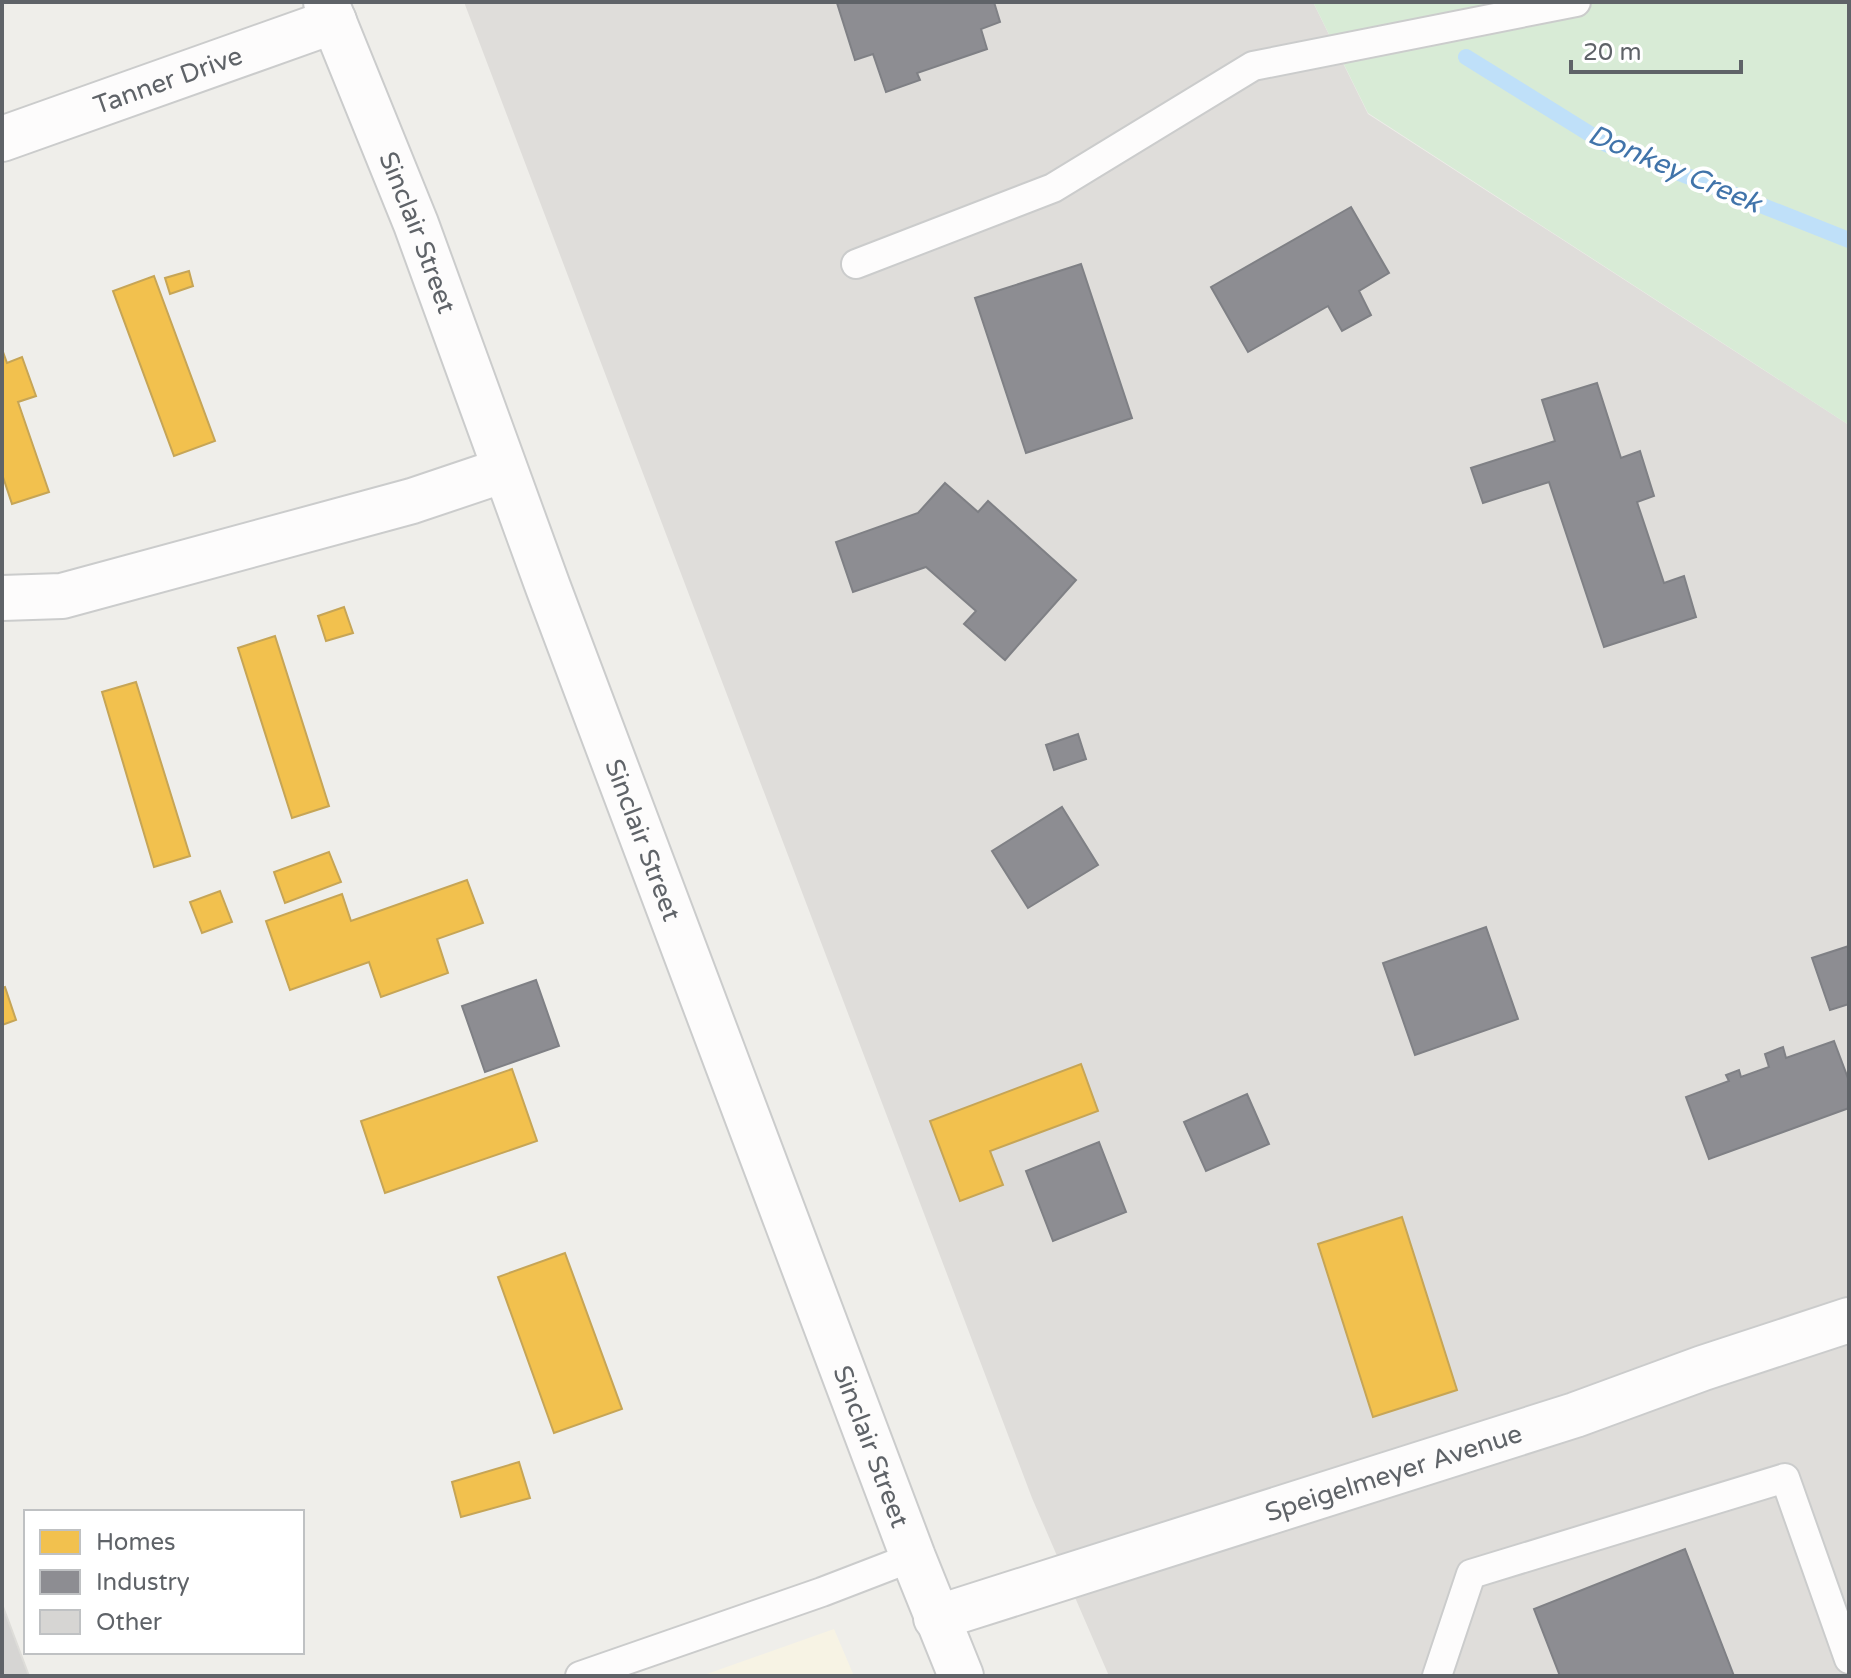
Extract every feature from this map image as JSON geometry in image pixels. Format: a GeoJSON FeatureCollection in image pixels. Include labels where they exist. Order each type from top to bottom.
{"type":"FeatureCollection","features":[{"type":"Feature","properties":{"kind":"street","name":"Tanner Drive"},"geometry":{"type":"LineString","coordinates":[[2,139],[330,11]]}},
{"type":"Feature","properties":{"kind":"street","name":"Sinclair Street"},"geometry":{"type":"LineString","coordinates":[[330,11],[416,224],[504,470],[936,1618],[961,1676]]}},
{"type":"Feature","properties":{"kind":"street"},"geometry":{"type":"LineString","coordinates":[[2,598],[62,596],[412,501],[504,470]]}},
{"type":"Feature","properties":{"kind":"street","name":"Speigelmeyer Avenue"},"geometry":{"type":"LineString","coordinates":[[936,1618],[1575,1415],[1703,1368],[1849,1320]]}},
{"type":"Feature","properties":{"kind":"lane"},"geometry":{"type":"LineString","coordinates":[[856,264],[1053,188],[1253,66],[1576,2]]}},
{"type":"Feature","properties":{"kind":"lane"},"geometry":{"type":"LineString","coordinates":[[1437,1676],[1471,1574],[1785,1478],[1849,1659]]}},
{"type":"Feature","properties":{"kind":"lane"},"geometry":{"type":"LineString","coordinates":[[580,1676],[913,1557]]}},
{"type":"Feature","properties":{"kind":"shaded area"},"geometry":{"type":"Polygon","coordinates":[[[464,2],[1313,2],[1368,114],[1849,425],[1849,1676],[1109,1676],[1032,1498],[464,2]]]}},
{"type":"Feature","properties":{"kind":"shaded area"},"geometry":{"type":"Polygon","coordinates":[[[834,1629],[854,1676],[701,1676],[834,1629]]]}},
{"type":"Feature","properties":{"kind":"green space"},"geometry":{"type":"Polygon","coordinates":[[[1313,2],[1849,2],[1849,425],[1368,113],[1313,2]]]}},
{"type":"Feature","properties":{"kind":"building: Homes"},"geometry":{"type":"Polygon","coordinates":[[[189,271],[193,286],[170,294],[165,278],[189,271]]]}},
{"type":"Feature","properties":{"kind":"building: Homes"},"geometry":{"type":"Polygon","coordinates":[[[154,276],[215,441],[174,456],[113,291],[154,276]]]}},
{"type":"Feature","properties":{"kind":"building: Homes"},"geometry":{"type":"Polygon","coordinates":[[[2,349],[7,363],[22,357],[36,396],[18,402],[49,492],[12,504],[2,474],[2,349]]]}},
{"type":"Feature","properties":{"kind":"building: Homes"},"geometry":{"type":"Polygon","coordinates":[[[344,607],[353,633],[326,641],[318,616],[344,607]]]}},
{"type":"Feature","properties":{"kind":"building: Homes"},"geometry":{"type":"Polygon","coordinates":[[[275,636],[329,806],[292,818],[238,648],[275,636]]]}},
{"type":"Feature","properties":{"kind":"building: Homes"},"geometry":{"type":"Polygon","coordinates":[[[136,682],[190,856],[154,867],[102,692],[136,682]]]}},
{"type":"Feature","properties":{"kind":"building: Homes"},"geometry":{"type":"Polygon","coordinates":[[[329,852],[341,882],[285,903],[274,872],[329,852]]]}},
{"type":"Feature","properties":{"kind":"building: Homes"},"geometry":{"type":"Polygon","coordinates":[[[467,880],[483,923],[437,939],[448,973],[381,997],[369,962],[290,990],[266,921],[342,894],[351,921],[467,880]]]}},
{"type":"Feature","properties":{"kind":"building: Homes"},"geometry":{"type":"Polygon","coordinates":[[[220,891],[232,922],[202,933],[190,902],[220,891]]]}},
{"type":"Feature","properties":{"kind":"building: Homes"},"geometry":{"type":"Polygon","coordinates":[[[5,987],[16,1020],[2,1025],[2,988],[5,987]]]}},
{"type":"Feature","properties":{"kind":"building: Homes"},"geometry":{"type":"Polygon","coordinates":[[[1081,1064],[1098,1111],[990,1151],[1003,1185],[960,1201],[930,1121],[1081,1064]]]}},
{"type":"Feature","properties":{"kind":"building: Homes"},"geometry":{"type":"Polygon","coordinates":[[[512,1069],[537,1141],[385,1193],[361,1121],[512,1069]]]}},
{"type":"Feature","properties":{"kind":"building: Homes"},"geometry":{"type":"Polygon","coordinates":[[[1402,1217],[1457,1390],[1373,1417],[1318,1244],[1402,1217]]]}},
{"type":"Feature","properties":{"kind":"building: Homes"},"geometry":{"type":"Polygon","coordinates":[[[565,1253],[622,1409],[554,1433],[498,1277],[565,1253]]]}},
{"type":"Feature","properties":{"kind":"building: Homes"},"geometry":{"type":"Polygon","coordinates":[[[519,1462],[530,1498],[461,1517],[452,1482],[519,1462]]]}},
{"type":"Feature","properties":{"kind":"building: Industry"},"geometry":{"type":"Polygon","coordinates":[[[994,2],[1000,22],[981,29],[987,49],[917,73],[920,80],[886,92],[873,54],[855,60],[837,3],[994,2]]]}},
{"type":"Feature","properties":{"kind":"building: Industry"},"geometry":{"type":"Polygon","coordinates":[[[1351,207],[1389,273],[1359,291],[1371,315],[1342,331],[1328,306],[1248,352],[1211,287],[1351,207]]]}},
{"type":"Feature","properties":{"kind":"building: Industry"},"geometry":{"type":"Polygon","coordinates":[[[1081,264],[1132,418],[1026,453],[975,298],[1081,264]]]}},
{"type":"Feature","properties":{"kind":"building: Industry"},"geometry":{"type":"Polygon","coordinates":[[[1597,383],[1621,458],[1640,451],[1654,496],[1637,502],[1664,583],[1684,576],[1696,617],[1604,647],[1549,482],[1483,503],[1471,468],[1555,441],[1542,400],[1597,383]]]}},
{"type":"Feature","properties":{"kind":"building: Industry"},"geometry":{"type":"Polygon","coordinates":[[[945,483],[978,512],[988,501],[1076,580],[1005,660],[964,624],[976,611],[926,567],[853,592],[836,542],[918,513],[945,483]]]}},
{"type":"Feature","properties":{"kind":"building: Industry"},"geometry":{"type":"Polygon","coordinates":[[[1078,734],[1086,759],[1054,770],[1046,745],[1078,734]]]}},
{"type":"Feature","properties":{"kind":"building: Industry"},"geometry":{"type":"Polygon","coordinates":[[[1062,807],[1098,865],[1028,908],[992,851],[1062,807]]]}},
{"type":"Feature","properties":{"kind":"building: Industry"},"geometry":{"type":"Polygon","coordinates":[[[1486,927],[1518,1019],[1415,1055],[1383,963],[1486,927]]]}},
{"type":"Feature","properties":{"kind":"building: Industry"},"geometry":{"type":"Polygon","coordinates":[[[1849,946],[1849,1004],[1830,1010],[1812,958],[1849,946]]]}},
{"type":"Feature","properties":{"kind":"building: Industry"},"geometry":{"type":"Polygon","coordinates":[[[536,980],[559,1046],[485,1072],[462,1006],[536,980]]]}},
{"type":"Feature","properties":{"kind":"building: Industry"},"geometry":{"type":"Polygon","coordinates":[[[1834,1041],[1849,1081],[1849,1108],[1709,1159],[1686,1097],[1729,1081],[1726,1075],[1739,1070],[1741,1077],[1769,1067],[1765,1054],[1783,1047],[1786,1058],[1834,1041]]]}},
{"type":"Feature","properties":{"kind":"building: Industry"},"geometry":{"type":"Polygon","coordinates":[[[1247,1094],[1269,1144],[1206,1171],[1184,1122],[1247,1094]]]}},
{"type":"Feature","properties":{"kind":"building: Industry"},"geometry":{"type":"Polygon","coordinates":[[[1099,1142],[1126,1212],[1053,1241],[1026,1171],[1099,1142]]]}},
{"type":"Feature","properties":{"kind":"building: Industry"},"geometry":{"type":"Polygon","coordinates":[[[1685,1549],[1734,1676],[1560,1676],[1534,1609],[1685,1549]]]}},
{"type":"Feature","properties":{"kind":"building: Other"},"geometry":{"type":"Polygon","coordinates":[[[2,1604],[29,1676],[2,1676],[2,1604]]]}},
{"type":"Feature","properties":{"kind":"waterway","name":"Donkey Creek"},"geometry":{"type":"LineString","coordinates":[[1466,57],[1606,144],[1849,240]]}}]}
